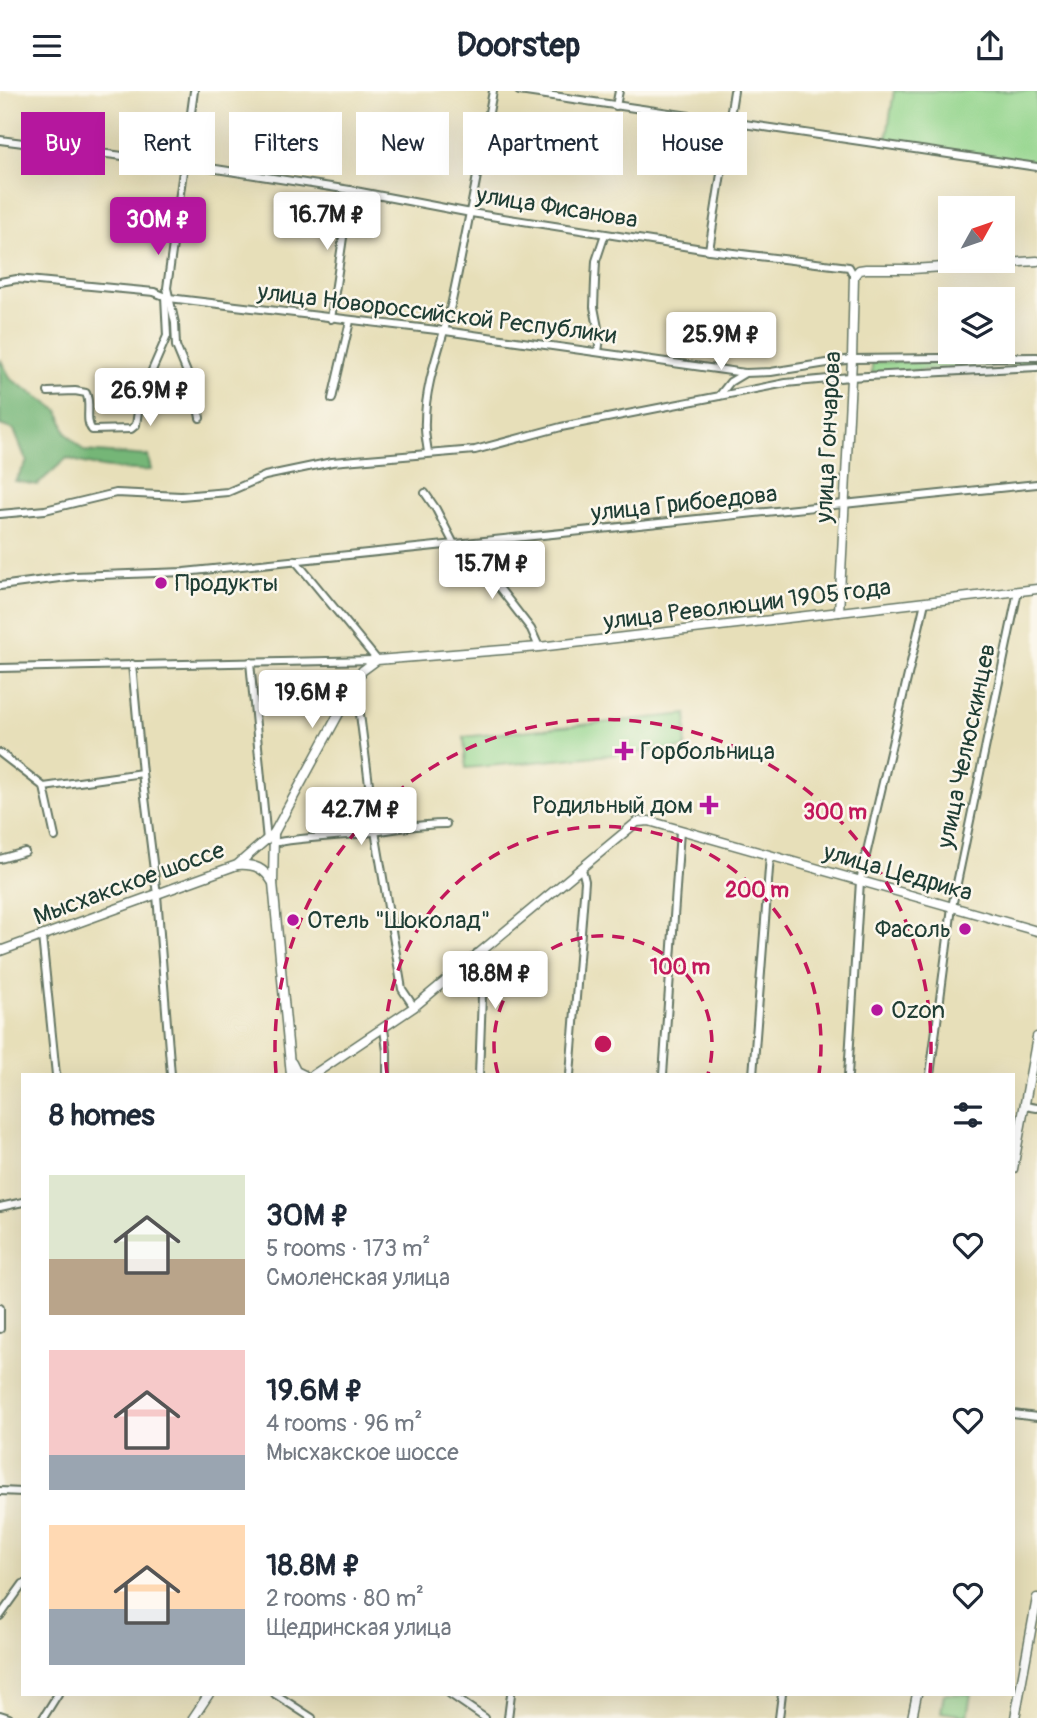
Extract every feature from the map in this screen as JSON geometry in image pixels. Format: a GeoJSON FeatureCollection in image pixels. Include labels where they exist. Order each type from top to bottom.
{"type":"FeatureCollection","features":[{"type":"Feature","properties":{"kind":"street"},"geometry":{"type":"LineString","coordinates":[[191,112],[194,91]]}},
{"type":"Feature","properties":{"kind":"street"},"geometry":{"type":"LineString","coordinates":[[428,453],[424,422],[436,358],[445,331],[471,213],[493,91]]}},
{"type":"Feature","properties":{"kind":"street"},"geometry":{"type":"LineString","coordinates":[[519,91],[657,112]]}},
{"type":"Feature","properties":{"kind":"street"},"geometry":{"type":"LineString","coordinates":[[617,106],[619,91]]}},
{"type":"Feature","properties":{"kind":"street"},"geometry":{"type":"LineString","coordinates":[[731,112],[734,91]]}},
{"type":"Feature","properties":{"kind":"street"},"geometry":{"type":"LineString","coordinates":[[747,126],[1037,167]]}},
{"type":"Feature","properties":{"kind":"street","name":"улица Фисанова"},"geometry":{"type":"LineString","coordinates":[[0,140],[119,156]]}},
{"type":"Feature","properties":{"kind":"street","name":"улица Фисанова"},"geometry":{"type":"LineString","coordinates":[[215,169],[605,234],[864,269]]}},
{"type":"Feature","properties":{"kind":"street"},"geometry":{"type":"LineString","coordinates":[[48,392],[86,393],[89,400],[88,426],[92,430],[131,429],[136,425],[140,398],[167,336],[167,288],[182,175]]}},
{"type":"Feature","properties":{"kind":"street"},"geometry":{"type":"LineString","coordinates":[[709,250],[721,175]]}},
{"type":"Feature","properties":{"kind":"street"},"geometry":{"type":"LineString","coordinates":[[331,319],[350,190]]}},
{"type":"Feature","properties":{"kind":"street"},"geometry":{"type":"LineString","coordinates":[[598,352],[600,338],[594,307],[596,261],[605,234]]}},
{"type":"Feature","properties":{"kind":"street"},"geometry":{"type":"LineString","coordinates":[[849,267],[854,276],[864,269],[923,269],[1037,261]]}},
{"type":"Feature","properties":{"kind":"street","name":"улица Гончарова"},"geometry":{"type":"LineString","coordinates":[[839,612],[854,276]]}},
{"type":"Feature","properties":{"kind":"street","name":"улица Новороссийской Республики"},"geometry":{"type":"LineString","coordinates":[[0,282],[17,279],[154,292],[167,297],[445,331],[745,373],[771,372],[852,359],[1037,357]]}},
{"type":"Feature","properties":{"kind":"street"},"geometry":{"type":"LineString","coordinates":[[167,297],[176,323],[176,346],[195,392],[200,418]]}},
{"type":"Feature","properties":{"kind":"street"},"geometry":{"type":"LineString","coordinates":[[332,399],[351,321]]}},
{"type":"Feature","properties":{"kind":"street"},"geometry":{"type":"LineString","coordinates":[[0,514],[45,510],[116,493],[181,496],[228,492],[265,476],[332,462],[475,450],[561,427],[786,383],[1037,367]]}},
{"type":"Feature","properties":{"kind":"street"},"geometry":{"type":"LineString","coordinates":[[719,396],[730,382],[745,373]]}},
{"type":"Feature","properties":{"kind":"street","name":"улица Грибоедова"},"geometry":{"type":"LineString","coordinates":[[0,586],[74,576],[184,572],[1037,484]]}},
{"type":"Feature","properties":{"kind":"street"},"geometry":{"type":"LineString","coordinates":[[425,493],[454,544]]}},
{"type":"Feature","properties":{"kind":"street"},"geometry":{"type":"LineString","coordinates":[[468,544],[531,629],[539,647]]}},
{"type":"Feature","properties":{"kind":"street"},"geometry":{"type":"LineString","coordinates":[[270,842],[356,681],[365,668],[375,661],[295,560]]}},
{"type":"Feature","properties":{"kind":"street","name":"улица Революции 1905 года"},"geometry":{"type":"LineString","coordinates":[[0,668],[375,661],[539,647],[1037,589]]}},
{"type":"Feature","properties":{"kind":"street","name":"улица Челюскинцев"},"geometry":{"type":"LineString","coordinates":[[930,1073],[952,907],[1018,591]]}},
{"type":"Feature","properties":{"kind":"street"},"geometry":{"type":"LineString","coordinates":[[848,1073],[860,881],[925,602]]}},
{"type":"Feature","properties":{"kind":"street"},"geometry":{"type":"LineString","coordinates":[[354,661],[360,660],[364,655],[364,646]]}},
{"type":"Feature","properties":{"kind":"street"},"geometry":{"type":"LineString","coordinates":[[250,662],[270,842],[290,1073]]}},
{"type":"Feature","properties":{"kind":"street"},"geometry":{"type":"LineString","coordinates":[[132,664],[157,895],[172,1073]]}},
{"type":"Feature","properties":{"kind":"street"},"geometry":{"type":"LineString","coordinates":[[356,681],[375,831],[402,989],[414,1007]]}},
{"type":"Feature","properties":{"kind":"street"},"geometry":{"type":"LineString","coordinates":[[0,753],[44,787],[55,837]]}},
{"type":"Feature","properties":{"kind":"street"},"geometry":{"type":"LineString","coordinates":[[44,787],[142,773]]}},
{"type":"Feature","properties":{"kind":"street","name":"улица Цедрика"},"geometry":{"type":"LineString","coordinates":[[582,869],[628,828],[638,822],[649,821],[1037,931]]}},
{"type":"Feature","properties":{"kind":"street"},"geometry":{"type":"LineString","coordinates":[[270,842],[446,824]]}},
{"type":"Feature","properties":{"kind":"street"},"geometry":{"type":"LineString","coordinates":[[663,1073],[680,831]]}},
{"type":"Feature","properties":{"kind":"street","name":"Мысхакское шоссе"},"geometry":{"type":"LineString","coordinates":[[0,951],[237,865],[270,842]]}},
{"type":"Feature","properties":{"kind":"street"},"geometry":{"type":"LineString","coordinates":[[0,859],[25,852]]}},
{"type":"Feature","properties":{"kind":"street"},"geometry":{"type":"LineString","coordinates":[[753,1073],[770,856]]}},
{"type":"Feature","properties":{"kind":"street"},"geometry":{"type":"LineString","coordinates":[[237,865],[249,864],[261,869],[273,883]]}},
{"type":"Feature","properties":{"kind":"street"},"geometry":{"type":"LineString","coordinates":[[315,1073],[414,1007],[582,869],[584,881],[570,1073]]}},
{"type":"Feature","properties":{"kind":"street"},"geometry":{"type":"LineString","coordinates":[[42,936],[56,1073]]}},
{"type":"Feature","properties":{"kind":"street"},"geometry":{"type":"LineString","coordinates":[[477,953],[483,969],[479,1073]]}},
{"type":"Feature","properties":{"kind":"street"},"geometry":{"type":"LineString","coordinates":[[384,1029],[387,1073]]}},
{"type":"Feature","properties":{"kind":"street"},"geometry":{"type":"LineString","coordinates":[[1015,1158],[1037,1037]]}},
{"type":"Feature","properties":{"kind":"street"},"geometry":{"type":"LineString","coordinates":[[289,1057],[296,1071],[300,1073]]}},
{"type":"Feature","properties":{"kind":"street"},"geometry":{"type":"LineString","coordinates":[[1025,1106],[1037,1108]]}},
{"type":"Feature","properties":{"kind":"street"},"geometry":{"type":"LineString","coordinates":[[0,1207],[21,1202]]}},
{"type":"Feature","properties":{"kind":"street"},"geometry":{"type":"LineString","coordinates":[[0,1308],[0,1329]]}},
{"type":"Feature","properties":{"kind":"street"},"geometry":{"type":"LineString","coordinates":[[1015,1414],[1037,1417]]}},
{"type":"Feature","properties":{"kind":"street"},"geometry":{"type":"LineString","coordinates":[[0,1491],[21,1492]]}},
{"type":"Feature","properties":{"kind":"street"},"geometry":{"type":"LineString","coordinates":[[0,1616],[21,1587]]}},
{"type":"Feature","properties":{"kind":"street"},"geometry":{"type":"LineString","coordinates":[[1015,1718],[1037,1598]]}},
{"type":"Feature","properties":{"kind":"street"},"geometry":{"type":"LineString","coordinates":[[43,1718],[57,1696]]}},
{"type":"Feature","properties":{"kind":"street"},"geometry":{"type":"LineString","coordinates":[[193,1718],[208,1696]]}},
{"type":"Feature","properties":{"kind":"street"},"geometry":{"type":"LineString","coordinates":[[278,1696],[312,1718]]}},
{"type":"Feature","properties":{"kind":"street"},"geometry":{"type":"LineString","coordinates":[[453,1696],[485,1718]]}},
{"type":"Feature","properties":{"kind":"street"},"geometry":{"type":"LineString","coordinates":[[508,1718],[511,1696]]}},
{"type":"Feature","properties":{"kind":"street"},"geometry":{"type":"LineString","coordinates":[[779,1718],[782,1696]]}},
{"type":"Feature","properties":{"kind":"street"},"geometry":{"type":"LineString","coordinates":[[912,1718],[917,1696]]}},
{"type":"Feature","properties":{"kind":"street"},"geometry":{"type":"LineString","coordinates":[[0,1715],[9,1718]]}},
{"type":"Feature","properties":{"kind":"green space"},"geometry":{"type":"Polygon","coordinates":[[[894,91],[1037,91],[1037,162],[886,143],[894,91]]]}},
{"type":"Feature","properties":{"kind":"green space"},"geometry":{"type":"Polygon","coordinates":[[[0,359],[11,379],[59,411],[66,433],[84,451],[148,456],[151,470],[108,468],[67,458],[37,485],[15,481],[27,462],[14,430],[0,425],[0,359]]]}},
{"type":"Feature","properties":{"kind":"green space"},"geometry":{"type":"Polygon","coordinates":[[[1015,359],[1037,359],[1037,364],[872,373],[872,362],[938,361],[938,364],[1015,364],[1015,359]]]}},
{"type":"Feature","properties":{"kind":"green space"},"geometry":{"type":"Polygon","coordinates":[[[687,714],[685,748],[466,768],[464,737],[687,714]]]}},
{"type":"Feature","properties":{"kind":"green space"},"geometry":{"type":"Polygon","coordinates":[[[944,1696],[971,1696],[967,1716],[941,1712],[944,1696]]]}},
{"type":"Feature","properties":{"kind":"place","name":"Продукты"},"geometry":{"type":"Point","coordinates":[161,583]}},
{"type":"Feature","properties":{"kind":"place","name":"Горбольница"},"geometry":{"type":"Point","coordinates":[624,751]}},
{"type":"Feature","properties":{"kind":"place","name":"Родильный дом"},"geometry":{"type":"Point","coordinates":[709,805]}},
{"type":"Feature","properties":{"kind":"place","name":"Отель \"Шоколад\""},"geometry":{"type":"Point","coordinates":[293,920]}},
{"type":"Feature","properties":{"kind":"place","name":"Фасоль"},"geometry":{"type":"Point","coordinates":[965,929]}},
{"type":"Feature","properties":{"kind":"place","name":"Ozon"},"geometry":{"type":"Point","coordinates":[877,1010]}}]}
